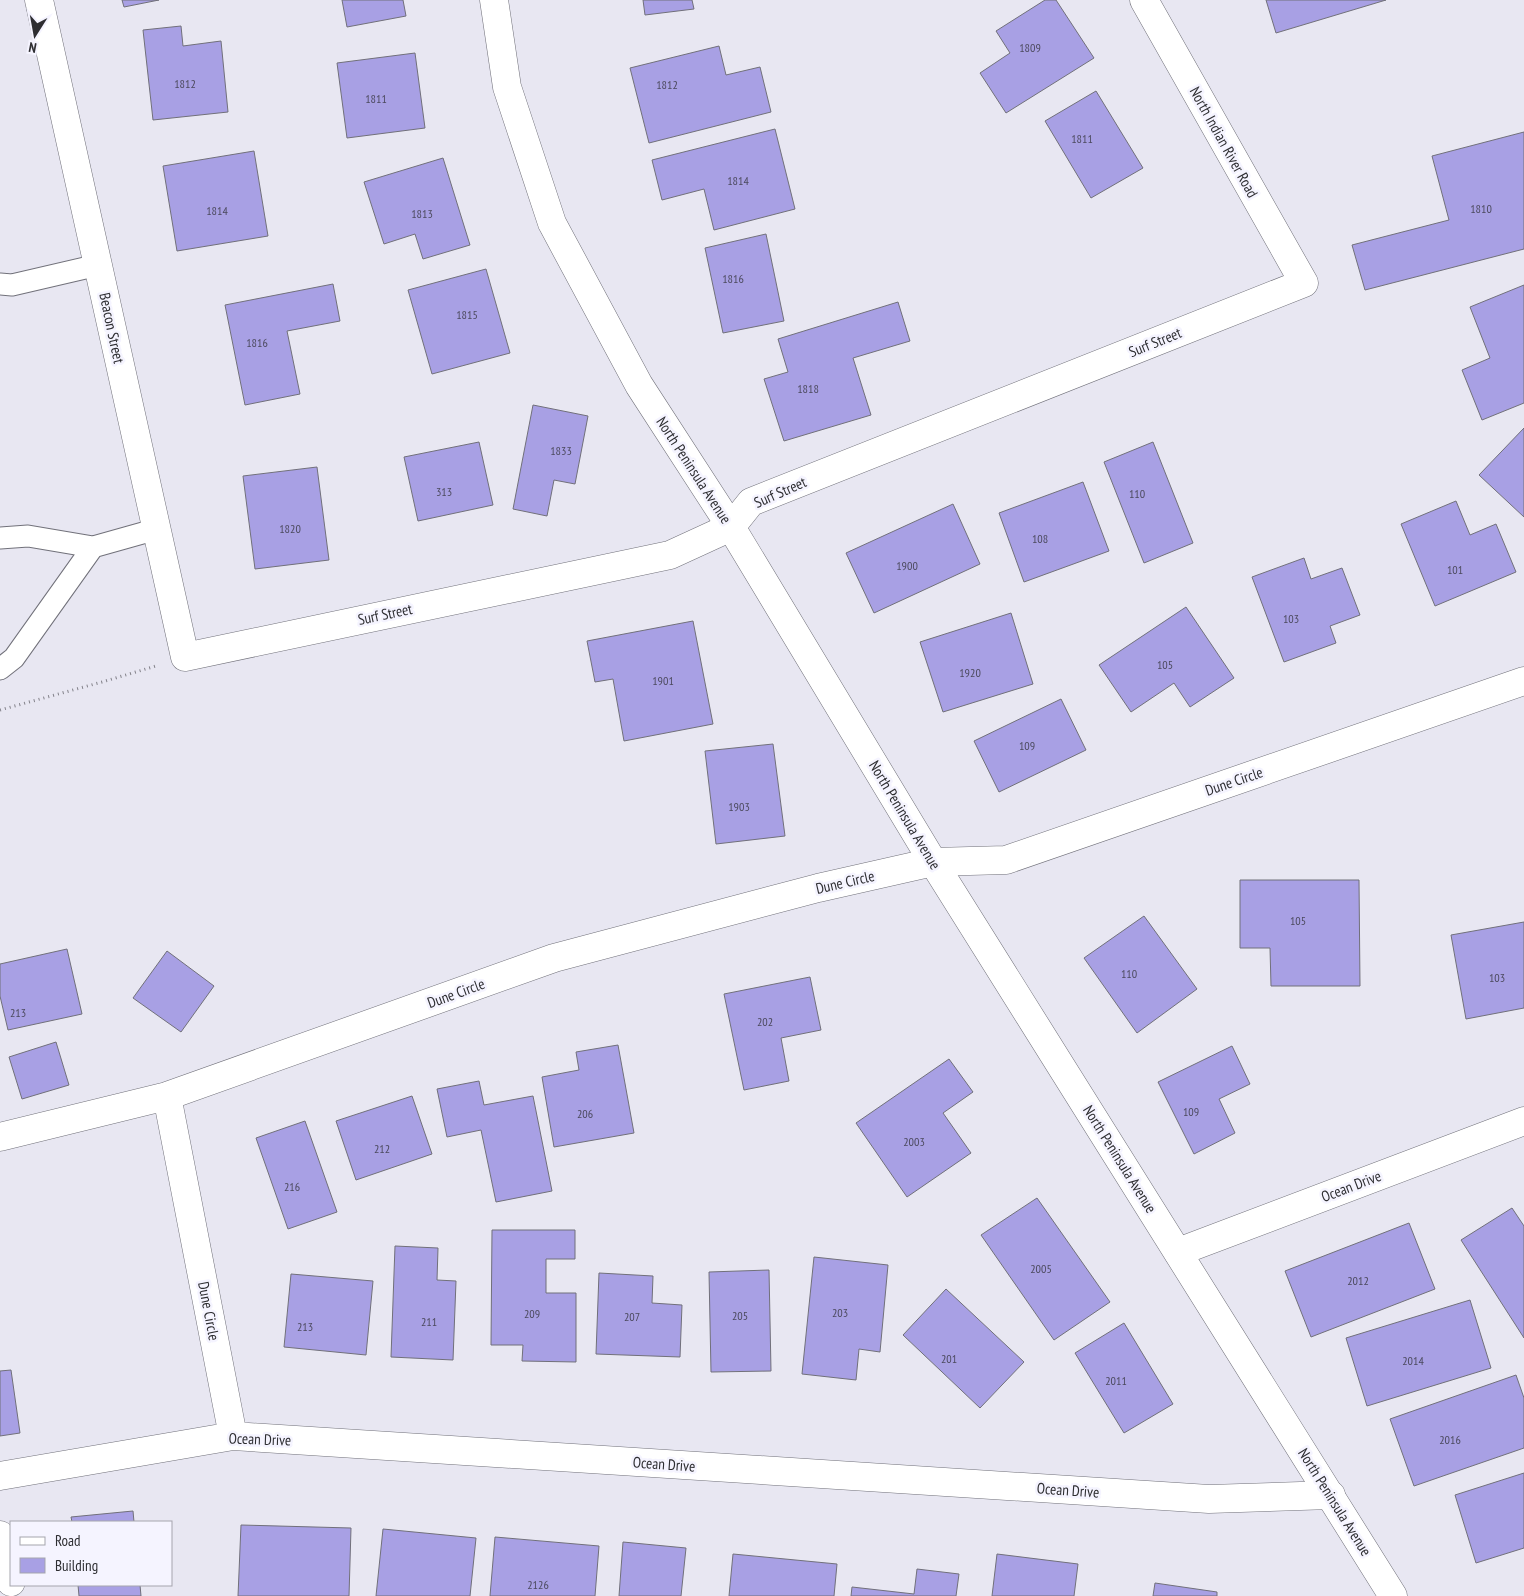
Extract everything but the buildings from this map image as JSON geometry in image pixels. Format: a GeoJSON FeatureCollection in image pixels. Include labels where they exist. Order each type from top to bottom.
{"type":"FeatureCollection","features":[{"type":"Feature","properties":{"kind":"street","name":"Beacon Street"},"geometry":{"type":"LineString","coordinates":[[39,0],[185,656]]}},
{"type":"Feature","properties":{"kind":"street","name":"North Peninsula Avenue"},"geometry":{"type":"LineString","coordinates":[[494,0],[507,87],[552,223],[639,385],[731,527],[933,862],[1393,1596]]}},
{"type":"Feature","properties":{"kind":"street","name":"North Indian River Road"},"geometry":{"type":"LineString","coordinates":[[1144,0],[1304,284]]}},
{"type":"Feature","properties":{"kind":"street","name":"Surf Street"},"geometry":{"type":"LineString","coordinates":[[185,656],[670,554],[731,527],[751,502],[1304,284]]}},
{"type":"Feature","properties":{"kind":"street","name":"Dune Circle"},"geometry":{"type":"LineString","coordinates":[[0,1137],[167,1096],[554,958],[818,888],[933,862],[1006,860],[1524,681]]}},
{"type":"Feature","properties":{"kind":"street","name":"Dune Circle"},"geometry":{"type":"LineString","coordinates":[[167,1096],[233,1436]]}},
{"type":"Feature","properties":{"kind":"street","name":"Ocean Drive"},"geometry":{"type":"LineString","coordinates":[[1178,1252],[1524,1121]]}},
{"type":"Feature","properties":{"kind":"street","name":"Ocean Drive"},"geometry":{"type":"LineString","coordinates":[[0,1476],[233,1436],[1209,1500],[1331,1495]]}},
{"type":"Feature","properties":{"kind":"street"},"geometry":{"type":"LineString","coordinates":[[0,1535],[10,1575]]}},
{"type":"Feature","properties":{"kind":"lane"},"geometry":{"type":"LineString","coordinates":[[0,284],[12,285],[98,265]]}},
{"type":"Feature","properties":{"kind":"lane"},"geometry":{"type":"LineString","coordinates":[[0,538],[28,536],[93,547],[156,529]]}},
{"type":"Feature","properties":{"kind":"lane"},"geometry":{"type":"LineString","coordinates":[[0,670],[14,658],[93,547]]}},
{"type":"Feature","properties":{"kind":"path"},"geometry":{"type":"LineString","coordinates":[[0,710],[102,682],[185,656]]}}]}
